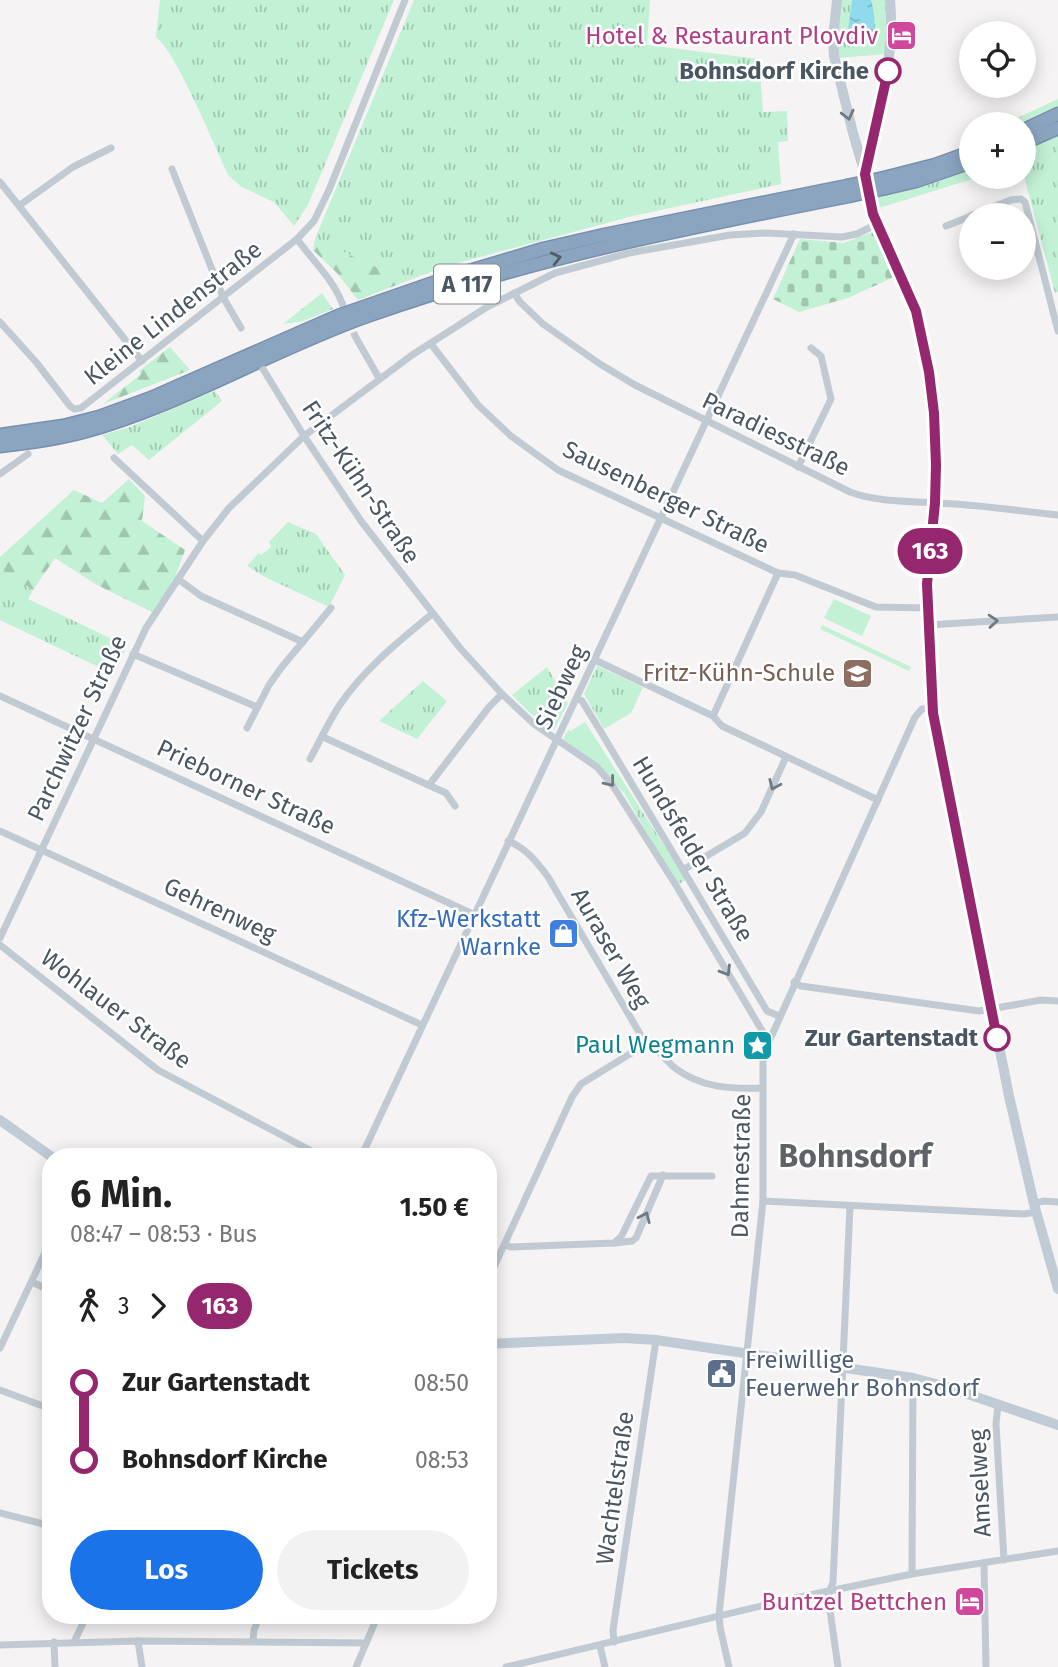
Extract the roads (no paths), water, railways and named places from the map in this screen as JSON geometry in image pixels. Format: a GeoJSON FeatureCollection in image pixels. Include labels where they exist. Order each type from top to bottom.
{"type":"FeatureCollection","features":[{"type":"Feature","properties":{"kind":"highway"},"geometry":{"type":"LineString","coordinates":[[1036,124],[1058,114]]}},
{"type":"Feature","properties":{"kind":"highway"},"geometry":{"type":"LineString","coordinates":[[1036,138],[1058,128]]}},
{"type":"Feature","properties":{"kind":"highway","name":"A 117"},"geometry":{"type":"LineString","coordinates":[[0,446],[62,437],[102,426],[155,407],[363,317],[521,267],[885,183],[959,156]]}},
{"type":"Feature","properties":{"kind":"highway","name":"A 117"},"geometry":{"type":"LineString","coordinates":[[885,183],[916,181],[959,166]]}},
{"type":"Feature","properties":{"kind":"highway","name":"A 117"},"geometry":{"type":"LineString","coordinates":[[0,436],[99,417],[151,398],[338,316],[456,275],[543,249],[604,235],[848,191]]}},
{"type":"Feature","properties":{"kind":"street","name":"Kleine Lindenstraße"},"geometry":{"type":"LineString","coordinates":[[0,322],[70,406],[77,409],[86,406],[297,239],[314,221],[329,190],[405,0]]}},
{"type":"Feature","properties":{"kind":"street"},"geometry":{"type":"LineString","coordinates":[[837,0],[832,38],[834,56],[870,202],[877,224],[911,298],[923,342],[934,413],[935,503],[927,577],[933,708],[991,1009],[1035,1208],[1058,1289]]}},
{"type":"Feature","properties":{"kind":"street"},"geometry":{"type":"LineString","coordinates":[[865,174],[888,71],[892,30],[890,0]]}},
{"type":"Feature","properties":{"kind":"street"},"geometry":{"type":"LineString","coordinates":[[20,205],[72,167],[111,148]]}},
{"type":"Feature","properties":{"kind":"street"},"geometry":{"type":"LineString","coordinates":[[172,169],[223,297],[241,328]]}},
{"type":"Feature","properties":{"kind":"street"},"geometry":{"type":"LineString","coordinates":[[0,182],[142,361]]}},
{"type":"Feature","properties":{"kind":"street"},"geometry":{"type":"LineString","coordinates":[[1003,203],[1021,199],[1025,203]]}},
{"type":"Feature","properties":{"kind":"street"},"geometry":{"type":"LineString","coordinates":[[946,226],[959,220]]}},
{"type":"Feature","properties":{"kind":"street","name":"Parchwitzer Straße"},"geometry":{"type":"LineString","coordinates":[[0,938],[133,654],[178,579],[229,508],[304,436],[379,378],[431,344],[514,293],[555,273],[629,253],[730,235],[794,234],[842,237],[857,234],[877,224]]}},
{"type":"Feature","properties":{"kind":"street","name":"Siebweg"},"geometry":{"type":"LineString","coordinates":[[365,1148],[794,234]]}},
{"type":"Feature","properties":{"kind":"street","name":"Kleine Lindenstraße"},"geometry":{"type":"LineString","coordinates":[[297,239],[329,276],[342,303]]}},
{"type":"Feature","properties":{"kind":"street"},"geometry":{"type":"LineString","coordinates":[[1036,245],[1058,331]]}},
{"type":"Feature","properties":{"kind":"street","name":"Paradiesstraße"},"geometry":{"type":"LineString","coordinates":[[514,293],[543,324],[600,365],[850,492],[866,498],[897,502],[1058,515]]}},
{"type":"Feature","properties":{"kind":"street"},"geometry":{"type":"LineString","coordinates":[[355,336],[379,378]]}},
{"type":"Feature","properties":{"kind":"street","name":"Sausenberger Straße"},"geometry":{"type":"LineString","coordinates":[[431,344],[478,405],[511,436],[558,470],[778,573],[795,575],[876,607],[927,608]]}},
{"type":"Feature","properties":{"kind":"street"},"geometry":{"type":"LineString","coordinates":[[798,467],[831,399],[821,356],[811,348]]}},
{"type":"Feature","properties":{"kind":"street","name":"Fritz-Kühn-Straße"},"geometry":{"type":"LineString","coordinates":[[263,369],[361,521],[432,614],[502,694],[534,724],[557,740]]}},
{"type":"Feature","properties":{"kind":"street"},"geometry":{"type":"LineString","coordinates":[[0,474],[28,454]]}},
{"type":"Feature","properties":{"kind":"street"},"geometry":{"type":"LineString","coordinates":[[114,457],[203,541]]}},
{"type":"Feature","properties":{"kind":"street"},"geometry":{"type":"LineString","coordinates":[[713,716],[778,573]]}},
{"type":"Feature","properties":{"kind":"street"},"geometry":{"type":"LineString","coordinates":[[178,579],[201,596],[303,642]]}},
{"type":"Feature","properties":{"kind":"street"},"geometry":{"type":"LineString","coordinates":[[247,728],[281,668],[331,608]]}},
{"type":"Feature","properties":{"kind":"street"},"geometry":{"type":"LineString","coordinates":[[310,759],[340,704],[374,663],[432,614]]}},
{"type":"Feature","properties":{"kind":"street"},"geometry":{"type":"LineString","coordinates":[[928,625],[1058,617]]}},
{"type":"Feature","properties":{"kind":"street"},"geometry":{"type":"LineString","coordinates":[[133,654],[257,707]]}},
{"type":"Feature","properties":{"kind":"street"},"geometry":{"type":"LineString","coordinates":[[595,660],[713,716],[722,726],[878,800]]}},
{"type":"Feature","properties":{"kind":"street"},"geometry":{"type":"LineString","coordinates":[[429,785],[502,694]]}},
{"type":"Feature","properties":{"kind":"street","name":"Prieborner Straße"},"geometry":{"type":"LineString","coordinates":[[0,696],[475,915]]}},
{"type":"Feature","properties":{"kind":"street","name":"Hundsfelder Straße"},"geometry":{"type":"LineString","coordinates":[[577,698],[582,701],[767,1011],[779,1016]]}},
{"type":"Feature","properties":{"kind":"street","name":"Dahmestraße"},"geometry":{"type":"LineString","coordinates":[[729,1667],[719,1615],[763,1201],[763,1055],[915,718],[922,709],[933,708]]}},
{"type":"Feature","properties":{"kind":"street"},"geometry":{"type":"LineString","coordinates":[[323,737],[446,793],[455,806]]}},
{"type":"Feature","properties":{"kind":"street","name":"Hundsfelder Straße"},"geometry":{"type":"LineString","coordinates":[[557,740],[597,767],[623,798],[764,1034],[770,1037]]}},
{"type":"Feature","properties":{"kind":"street"},"geometry":{"type":"LineString","coordinates":[[683,870],[745,833],[761,813],[786,757]]}},
{"type":"Feature","properties":{"kind":"street","name":"Gehrenweg"},"geometry":{"type":"LineString","coordinates":[[0,831],[422,1026]]}},
{"type":"Feature","properties":{"kind":"street","name":"Auraser Weg"},"geometry":{"type":"LineString","coordinates":[[508,841],[525,850],[548,877],[646,1044],[653,1046],[676,1069],[699,1082],[721,1087],[762,1088]]}},
{"type":"Feature","properties":{"kind":"street","name":"Wohlauer Straße"},"geometry":{"type":"LineString","coordinates":[[0,945],[158,1070],[306,1148]]}},
{"type":"Feature","properties":{"kind":"street"},"geometry":{"type":"LineString","coordinates":[[794,982],[801,986],[979,1011],[1041,1000],[1058,1001]]}},
{"type":"Feature","properties":{"kind":"street"},"geometry":{"type":"LineString","coordinates":[[497,1263],[575,1091],[581,1084],[646,1044]]}},
{"type":"Feature","properties":{"kind":"street"},"geometry":{"type":"LineString","coordinates":[[0,1120],[42,1150]]}},
{"type":"Feature","properties":{"kind":"street"},"geometry":{"type":"LineString","coordinates":[[505,1245],[511,1247],[632,1241],[636,1238],[663,1175]]}},
{"type":"Feature","properties":{"kind":"street"},"geometry":{"type":"LineString","coordinates":[[614,1242],[621,1237],[651,1176],[712,1176]]}},
{"type":"Feature","properties":{"kind":"street"},"geometry":{"type":"LineString","coordinates":[[763,1201],[1024,1214],[1044,1201],[1058,1202]]}},
{"type":"Feature","properties":{"kind":"street"},"geometry":{"type":"LineString","coordinates":[[838,1667],[828,1596],[833,1582],[850,1206]]}},
{"type":"Feature","properties":{"kind":"street"},"geometry":{"type":"LineString","coordinates":[[0,1348],[42,1260]]}},
{"type":"Feature","properties":{"kind":"street"},"geometry":{"type":"LineString","coordinates":[[32,1282],[42,1287]]}},
{"type":"Feature","properties":{"kind":"street"},"geometry":{"type":"LineString","coordinates":[[497,1344],[624,1338],[747,1353],[913,1378],[1058,1425]]}},
{"type":"Feature","properties":{"kind":"street","name":"Wachtelstraße"},"geometry":{"type":"LineString","coordinates":[[614,1642],[613,1630],[656,1340]]}},
{"type":"Feature","properties":{"kind":"street"},"geometry":{"type":"LineString","coordinates":[[912,1574],[913,1378]]}},
{"type":"Feature","properties":{"kind":"street"},"geometry":{"type":"LineString","coordinates":[[0,1390],[42,1406]]}},
{"type":"Feature","properties":{"kind":"street","name":"Amselweg"},"geometry":{"type":"LineString","coordinates":[[998,1405],[996,1424],[1004,1560]]}},
{"type":"Feature","properties":{"kind":"street"},"geometry":{"type":"LineString","coordinates":[[0,1513],[42,1524]]}},
{"type":"Feature","properties":{"kind":"street"},"geometry":{"type":"LineString","coordinates":[[506,1667],[534,1664],[719,1615],[830,1591],[912,1574],[1058,1551]]}},
{"type":"Feature","properties":{"kind":"street"},"geometry":{"type":"LineString","coordinates":[[984,1563],[986,1667]]}},
{"type":"Feature","properties":{"kind":"street"},"geometry":{"type":"LineString","coordinates":[[74,1642],[82,1624]]}},
{"type":"Feature","properties":{"kind":"street"},"geometry":{"type":"LineString","coordinates":[[253,1642],[256,1624]]}},
{"type":"Feature","properties":{"kind":"street"},"geometry":{"type":"LineString","coordinates":[[356,1667],[374,1624]]}},
{"type":"Feature","properties":{"kind":"street"},"geometry":{"type":"LineString","coordinates":[[138,1641],[142,1667]]}},
{"type":"Feature","properties":{"kind":"street"},"geometry":{"type":"LineString","coordinates":[[0,1645],[138,1641],[366,1643]]}},
{"type":"Feature","properties":{"kind":"street"},"geometry":{"type":"LineString","coordinates":[[54,1642],[55,1667]]}},
{"type":"Feature","properties":{"kind":"street"},"geometry":{"type":"LineString","coordinates":[[600,1646],[605,1667]]}},
{"type":"Feature","properties":{"kind":"water"},"geometry":{"type":"Polygon","coordinates":[[[852,0],[871,0],[873,31],[862,45],[851,45],[847,38],[852,0]]]}},
{"type":"Feature","properties":{"kind":"tunnel"},"geometry":{"type":"LineString","coordinates":[[342,303],[355,336]]}},
{"type":"Feature","properties":{"kind":"place","name":"Hotel & Restaurant Plovdiv"},"geometry":{"type":"Point","coordinates":[901,36]}},
{"type":"Feature","properties":{"kind":"place","name":"Bohnsdorf Kirche"},"geometry":{"type":"Point","coordinates":[888,71]}},
{"type":"Feature","properties":{"kind":"place","name":"Fritz-Kühn-Schule"},"geometry":{"type":"Point","coordinates":[858,673]}},
{"type":"Feature","properties":{"kind":"place","name":"Kfz-Werkstatt Warnke"},"geometry":{"type":"Point","coordinates":[564,933]}},
{"type":"Feature","properties":{"kind":"place","name":"Zur Gartenstadt"},"geometry":{"type":"Point","coordinates":[997,1038]}},
{"type":"Feature","properties":{"kind":"place","name":"Paul Wegmann"},"geometry":{"type":"Point","coordinates":[758,1045]}},
{"type":"Feature","properties":{"kind":"place","name":"Freiwillige Feuerwehr Bohnsdorf"},"geometry":{"type":"Point","coordinates":[722,1374]}},
{"type":"Feature","properties":{"kind":"place","name":"Buntzel Bettchen"},"geometry":{"type":"Point","coordinates":[970,1602]}},
{"type":"Feature","properties":{"kind":"district","name":"Bohnsdorf"},"geometry":{"type":"Point","coordinates":[855,1156]}}]}
